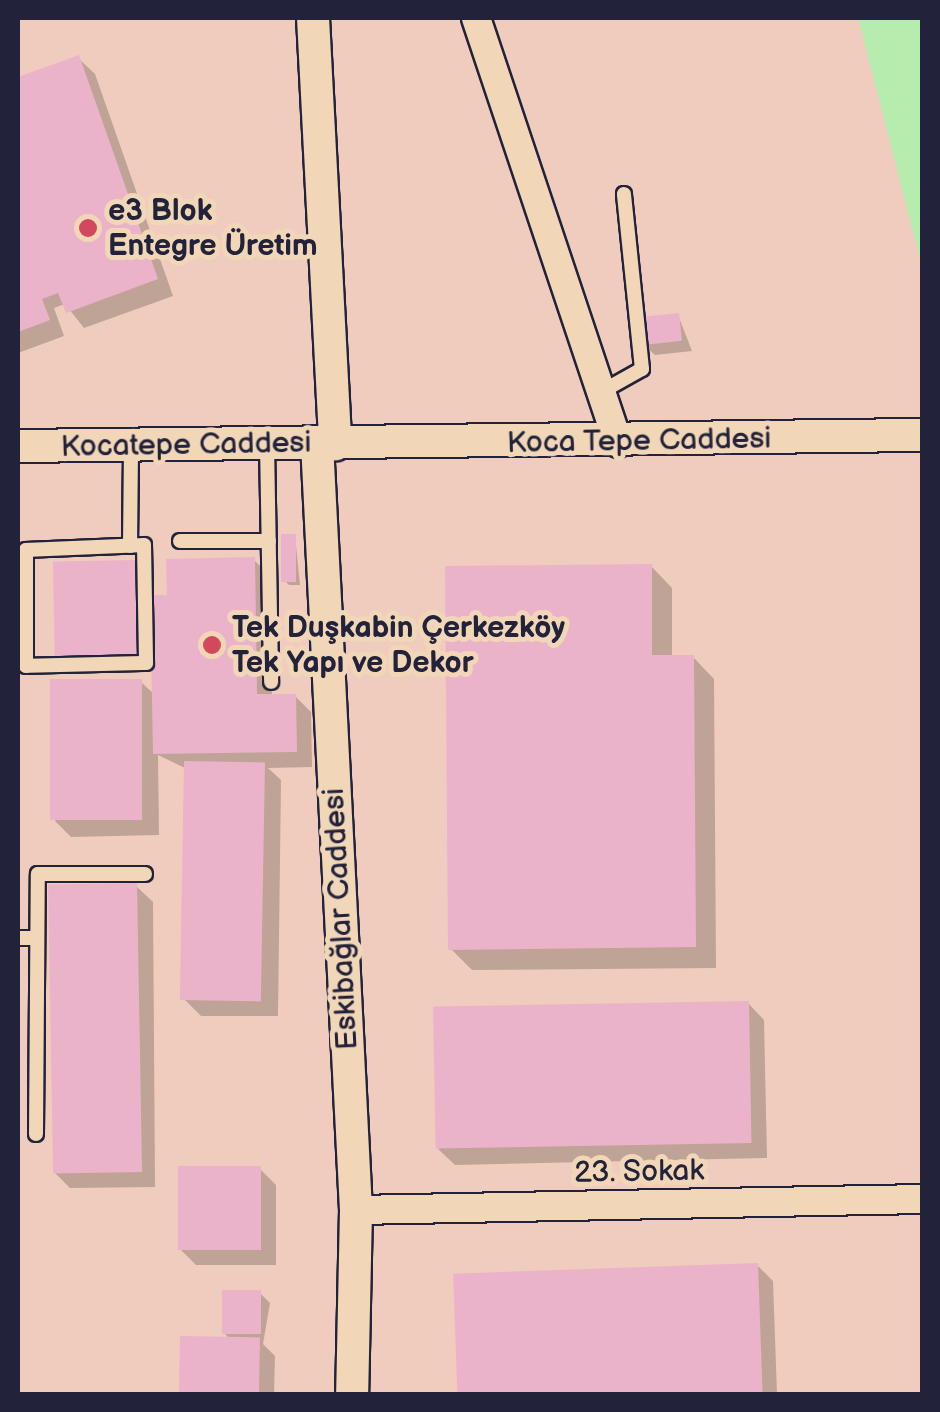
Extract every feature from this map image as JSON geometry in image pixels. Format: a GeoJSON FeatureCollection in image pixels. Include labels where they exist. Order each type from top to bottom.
{"type":"FeatureCollection","features":[{"type":"Feature","properties":{"kind":"street","name":"Eskibağlar Caddesi"},"geometry":{"type":"LineString","coordinates":[[313,18],[336,443],[356,1210],[352,1394]]}},
{"type":"Feature","properties":{"kind":"street"},"geometry":{"type":"LineString","coordinates":[[476,18],[618,442]]}},
{"type":"Feature","properties":{"kind":"street","name":"Koca Tepe Caddesi"},"geometry":{"type":"LineString","coordinates":[[336,443],[922,435]]}},
{"type":"Feature","properties":{"kind":"street","name":"Kocatepe Caddesi"},"geometry":{"type":"LineString","coordinates":[[18,446],[336,443]]}},
{"type":"Feature","properties":{"kind":"street","name":"23. Sokak"},"geometry":{"type":"LineString","coordinates":[[356,1210],[922,1199]]}},
{"type":"Feature","properties":{"kind":"lane"},"geometry":{"type":"LineString","coordinates":[[601,392],[642,369],[624,194]]}},
{"type":"Feature","properties":{"kind":"lane"},"geometry":{"type":"LineString","coordinates":[[267,444],[271,682]]}},
{"type":"Feature","properties":{"kind":"lane"},"geometry":{"type":"LineString","coordinates":[[130,546],[131,445]]}},
{"type":"Feature","properties":{"kind":"lane"},"geometry":{"type":"LineString","coordinates":[[180,541],[268,541]]}},
{"type":"Feature","properties":{"kind":"lane"},"geometry":{"type":"LineString","coordinates":[[144,545],[146,663],[26,666],[26,550],[130,546],[144,545]]}},
{"type":"Feature","properties":{"kind":"lane"},"geometry":{"type":"LineString","coordinates":[[36,1134],[38,874],[145,874]]}},
{"type":"Feature","properties":{"kind":"lane"},"geometry":{"type":"LineString","coordinates":[[18,938],[37,938]]}},
{"type":"Feature","properties":{"kind":"shaded area"},"geometry":{"type":"Polygon","coordinates":[[[18,18],[922,18],[922,1394],[18,1394],[18,18]]]}},
{"type":"Feature","properties":{"kind":"green space"},"geometry":{"type":"Polygon","coordinates":[[[858,18],[922,18],[922,267],[858,18]]]}},
{"type":"Feature","properties":{"kind":"building","name":"e3 Blok Entegre Üretim"},"geometry":{"type":"Polygon","coordinates":[[[79,55],[158,279],[66,313],[58,293],[42,299],[50,320],[18,332],[18,77],[79,55]]]}},
{"type":"Feature","properties":{"kind":"building"},"geometry":{"type":"Polygon","coordinates":[[[679,313],[682,341],[641,345],[638,317],[679,313]]]}},
{"type":"Feature","properties":{"kind":"building"},"geometry":{"type":"Polygon","coordinates":[[[281,534],[296,534],[296,582],[281,582],[281,534]]]}},
{"type":"Feature","properties":{"kind":"building","name":"Tek Duşkabin Çerkezköy Tek Yapı ve Dekor"},"geometry":{"type":"Polygon","coordinates":[[[255,557],[257,694],[296,694],[297,752],[153,754],[150,595],[167,595],[166,559],[255,557]]]}},
{"type":"Feature","properties":{"kind":"building"},"geometry":{"type":"Polygon","coordinates":[[[138,560],[140,656],[55,657],[53,561],[138,560]]]}},
{"type":"Feature","properties":{"kind":"building"},"geometry":{"type":"Polygon","coordinates":[[[652,564],[652,655],[694,655],[696,947],[448,950],[445,566],[652,564]]]}},
{"type":"Feature","properties":{"kind":"building"},"geometry":{"type":"Polygon","coordinates":[[[50,679],[142,679],[142,820],[50,820],[50,679]]]}},
{"type":"Feature","properties":{"kind":"building"},"geometry":{"type":"Polygon","coordinates":[[[184,761],[265,762],[261,1001],[180,1000],[184,761]]]}},
{"type":"Feature","properties":{"kind":"building"},"geometry":{"type":"Polygon","coordinates":[[[137,883],[142,1172],[53,1174],[48,885],[137,883]]]}},
{"type":"Feature","properties":{"kind":"building"},"geometry":{"type":"Polygon","coordinates":[[[749,1001],[751,1143],[436,1148],[433,1007],[749,1001]]]}},
{"type":"Feature","properties":{"kind":"building"},"geometry":{"type":"Polygon","coordinates":[[[178,1166],[261,1166],[261,1250],[178,1250],[178,1166]]]}},
{"type":"Feature","properties":{"kind":"building"},"geometry":{"type":"Polygon","coordinates":[[[758,1263],[763,1394],[457,1394],[453,1274],[758,1263]]]}},
{"type":"Feature","properties":{"kind":"building"},"geometry":{"type":"Polygon","coordinates":[[[222,1290],[261,1290],[261,1334],[222,1334],[222,1290]]]}},
{"type":"Feature","properties":{"kind":"building"},"geometry":{"type":"Polygon","coordinates":[[[180,1336],[260,1337],[259,1394],[179,1394],[180,1336]]]}},
{"type":"Feature","properties":{"kind":"place","name":"e3 Blok Entegre Üretim"},"geometry":{"type":"Point","coordinates":[88,228]}},
{"type":"Feature","properties":{"kind":"place","name":"Tek Duşkabin Çerkezköy Tek Yapı ve Dekor"},"geometry":{"type":"Point","coordinates":[212,645]}}]}
